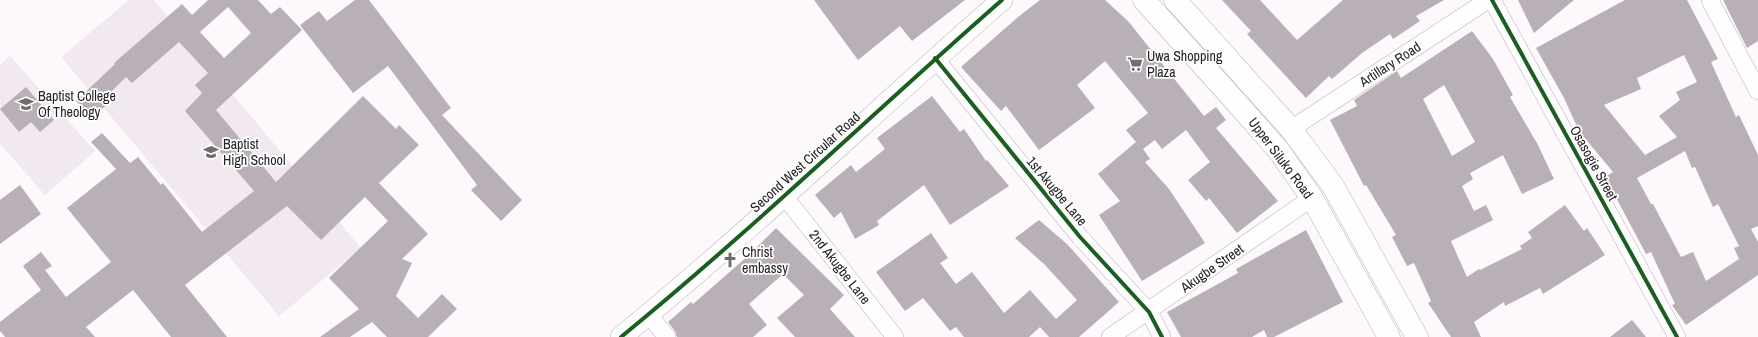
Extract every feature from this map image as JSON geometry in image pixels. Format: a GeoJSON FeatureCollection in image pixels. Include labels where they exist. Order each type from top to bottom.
{"type":"FeatureCollection","features":[{"type":"Feature","properties":{"kind":"main road","name":"Upper Siluko Road"},"geometry":{"type":"LineString","coordinates":[[1144,0],[1279,151],[1312,198],[1389,337]]}},
{"type":"Feature","properties":{"kind":"main road","name":"Upper Siluko Road"},"geometry":{"type":"LineString","coordinates":[[1175,0],[1291,129],[1333,186],[1417,337]]}},
{"type":"Feature","properties":{"kind":"street","name":"Second West Circular Road"},"geometry":{"type":"LineString","coordinates":[[621,337],[785,197],[935,58],[1002,0]]}},
{"type":"Feature","properties":{"kind":"street","name":"Artillary Road"},"geometry":{"type":"LineString","coordinates":[[1291,129],[1488,0]]}},
{"type":"Feature","properties":{"kind":"street","name":"Osasogie Street"},"geometry":{"type":"LineString","coordinates":[[1492,0],[1677,337]]}},
{"type":"Feature","properties":{"kind":"street"},"geometry":{"type":"LineString","coordinates":[[1710,0],[1758,91]]}},
{"type":"Feature","properties":{"kind":"street","name":"1st Akugbe Lane"},"geometry":{"type":"LineString","coordinates":[[935,58],[1080,237],[1149,312],[1162,337]]}},
{"type":"Feature","properties":{"kind":"street","name":"2nd Akugbe Lane"},"geometry":{"type":"LineString","coordinates":[[785,197],[895,337]]}},
{"type":"Feature","properties":{"kind":"street","name":"Akugbe Street"},"geometry":{"type":"LineString","coordinates":[[1110,337],[1149,312],[1312,198]]}},
{"type":"Feature","properties":{"kind":"street"},"geometry":{"type":"LineString","coordinates":[[648,314],[667,337]]}},
{"type":"Feature","properties":{"kind":"shaded area","name":"Baptist High School"},"geometry":{"type":"Polygon","coordinates":[[[129,0],[154,0],[361,248],[279,316],[61,57],[129,0]]]}},
{"type":"Feature","properties":{"kind":"shaded area","name":"Baptist College Of Theology"},"geometry":{"type":"Polygon","coordinates":[[[10,56],[95,151],[45,195],[0,144],[0,65],[10,56]]]}},
{"type":"Feature","properties":{"kind":"building"},"geometry":{"type":"Polygon","coordinates":[[[208,0],[258,0],[271,14],[280,7],[302,30],[216,110],[276,182],[363,96],[396,129],[399,125],[419,145],[379,183],[428,234],[402,259],[412,263],[396,296],[418,318],[442,294],[457,309],[428,337],[387,337],[372,322],[350,337],[320,337],[359,309],[329,278],[388,221],[365,197],[321,240],[287,206],[185,285],[227,337],[171,337],[133,290],[86,327],[95,337],[5,337],[0,331],[0,322],[41,290],[23,266],[41,252],[52,266],[45,270],[66,297],[111,262],[67,208],[116,169],[91,142],[102,133],[130,163],[138,157],[161,185],[163,183],[202,232],[254,191],[185,111],[202,93],[195,85],[208,73],[179,42],[132,83],[126,77],[106,97],[110,102],[92,118],[76,101],[115,64],[114,63],[182,4],[192,15],[208,0]],[[228,7],[200,32],[224,58],[251,33],[228,7]]]}},
{"type":"Feature","properties":{"kind":"building"},"geometry":{"type":"Polygon","coordinates":[[[355,0],[369,0],[451,108],[442,115],[522,200],[501,221],[471,190],[477,185],[388,66],[353,93],[300,25],[319,11],[327,21],[355,0]]]}},
{"type":"Feature","properties":{"kind":"building"},"geometry":{"type":"Polygon","coordinates":[[[814,0],[965,0],[912,41],[900,26],[858,60],[814,0]]]}},
{"type":"Feature","properties":{"kind":"building"},"geometry":{"type":"Polygon","coordinates":[[[1040,0],[1105,0],[1128,21],[1204,116],[1216,107],[1226,120],[1216,128],[1278,201],[1237,233],[1209,198],[1206,201],[1188,180],[1210,162],[1186,130],[1162,149],[1155,140],[1143,149],[1150,159],[1145,162],[1169,189],[1205,243],[1142,281],[1099,215],[1120,201],[1098,174],[1136,142],[1126,130],[1148,113],[1105,61],[1077,85],[1095,108],[1039,150],[1006,106],[1001,111],[961,67],[1018,17],[1040,0]]]}},
{"type":"Feature","properties":{"kind":"building"},"geometry":{"type":"Polygon","coordinates":[[[1222,0],[1260,0],[1297,40],[1343,0],[1444,0],[1416,16],[1420,21],[1393,39],[1390,34],[1362,53],[1332,79],[1329,76],[1306,98],[1247,34],[1251,31],[1222,0]]]}},
{"type":"Feature","properties":{"kind":"building"},"geometry":{"type":"Polygon","coordinates":[[[1518,0],[1574,0],[1534,33],[1518,0]]]}},
{"type":"Feature","properties":{"kind":"building"},"geometry":{"type":"Polygon","coordinates":[[[1625,0],[1687,0],[1718,59],[1711,62],[1736,117],[1739,115],[1758,155],[1758,226],[1751,229],[1758,242],[1758,275],[1686,325],[1672,305],[1675,304],[1651,252],[1646,254],[1605,177],[1613,172],[1579,131],[1564,98],[1536,48],[1625,0]],[[1684,55],[1637,78],[1641,89],[1604,105],[1645,155],[1677,137],[1659,116],[1680,100],[1676,92],[1697,82],[1684,55]],[[1685,151],[1637,178],[1651,204],[1653,204],[1681,257],[1693,252],[1706,281],[1739,259],[1734,248],[1739,246],[1718,204],[1713,207],[1695,167],[1692,168],[1685,151]]]}},
{"type":"Feature","properties":{"kind":"building"},"geometry":{"type":"Polygon","coordinates":[[[1723,0],[1758,0],[1758,41],[1747,48],[1723,0]]]}},
{"type":"Feature","properties":{"kind":"building"},"geometry":{"type":"Polygon","coordinates":[[[1472,31],[1493,59],[1513,95],[1510,97],[1538,145],[1554,179],[1522,194],[1503,155],[1470,173],[1473,179],[1462,186],[1474,211],[1486,205],[1493,220],[1451,241],[1467,277],[1479,269],[1480,270],[1522,249],[1520,246],[1532,238],[1528,232],[1565,205],[1584,231],[1587,228],[1605,255],[1543,294],[1540,288],[1505,306],[1504,302],[1474,322],[1481,337],[1451,337],[1428,303],[1431,301],[1414,263],[1407,266],[1392,237],[1396,235],[1366,185],[1364,186],[1330,120],[1357,106],[1354,100],[1397,71],[1401,78],[1472,31]],[[1444,85],[1423,99],[1452,156],[1475,142],[1444,85]]]}},
{"type":"Feature","properties":{"kind":"building"},"geometry":{"type":"Polygon","coordinates":[[[26,87],[54,120],[40,132],[31,122],[19,132],[0,109],[26,87]]]}},
{"type":"Feature","properties":{"kind":"building"},"geometry":{"type":"Polygon","coordinates":[[[932,96],[960,132],[964,129],[986,161],[987,160],[1009,186],[950,225],[924,185],[877,221],[879,225],[855,239],[841,212],[834,218],[815,195],[851,165],[856,172],[885,149],[877,138],[932,96]]]}},
{"type":"Feature","properties":{"kind":"building"},"geometry":{"type":"Polygon","coordinates":[[[20,185],[41,214],[0,244],[0,200],[20,185]]]}},
{"type":"Feature","properties":{"kind":"building"},"geometry":{"type":"Polygon","coordinates":[[[1039,220],[1067,244],[1119,302],[1079,337],[1049,337],[1040,327],[1029,337],[964,337],[956,327],[950,331],[923,298],[905,311],[876,272],[931,233],[948,258],[940,263],[956,284],[972,272],[1004,313],[1030,290],[1056,319],[1077,300],[1045,265],[1015,238],[1039,220]]]}},
{"type":"Feature","properties":{"kind":"building"},"geometry":{"type":"Polygon","coordinates":[[[776,228],[844,295],[830,309],[855,337],[795,337],[777,318],[804,295],[783,274],[749,304],[767,325],[753,337],[677,337],[675,331],[668,322],[691,302],[693,304],[749,255],[776,228]]]}},
{"type":"Feature","properties":{"kind":"building"},"geometry":{"type":"Polygon","coordinates":[[[1306,230],[1343,302],[1274,337],[1267,337],[1264,330],[1252,337],[1181,337],[1167,312],[1238,273],[1236,269],[1306,230]]]}},
{"type":"Feature","properties":{"kind":"building"},"geometry":{"type":"Polygon","coordinates":[[[1632,320],[1646,337],[1610,337],[1632,320]]]}},
{"type":"Feature","properties":{"kind":"cycle path"},"geometry":{"type":"LineString","coordinates":[[621,337],[718,255],[1002,0]]}},
{"type":"Feature","properties":{"kind":"cycle path"},"geometry":{"type":"LineString","coordinates":[[1492,0],[1677,337]]}},
{"type":"Feature","properties":{"kind":"cycle path"},"geometry":{"type":"LineString","coordinates":[[935,58],[1080,237],[1149,312],[1162,337]]}},
{"type":"Feature","properties":{"kind":"place","name":"Uwa Shopping Plaza"},"geometry":{"type":"Point","coordinates":[1135,64]}},
{"type":"Feature","properties":{"kind":"place","name":"Baptist College Of Theology"},"geometry":{"type":"Point","coordinates":[26,104]}},
{"type":"Feature","properties":{"kind":"place","name":"Baptist High School"},"geometry":{"type":"Point","coordinates":[211,152]}},
{"type":"Feature","properties":{"kind":"place","name":"Christ embassy"},"geometry":{"type":"Point","coordinates":[730,260]}}]}
